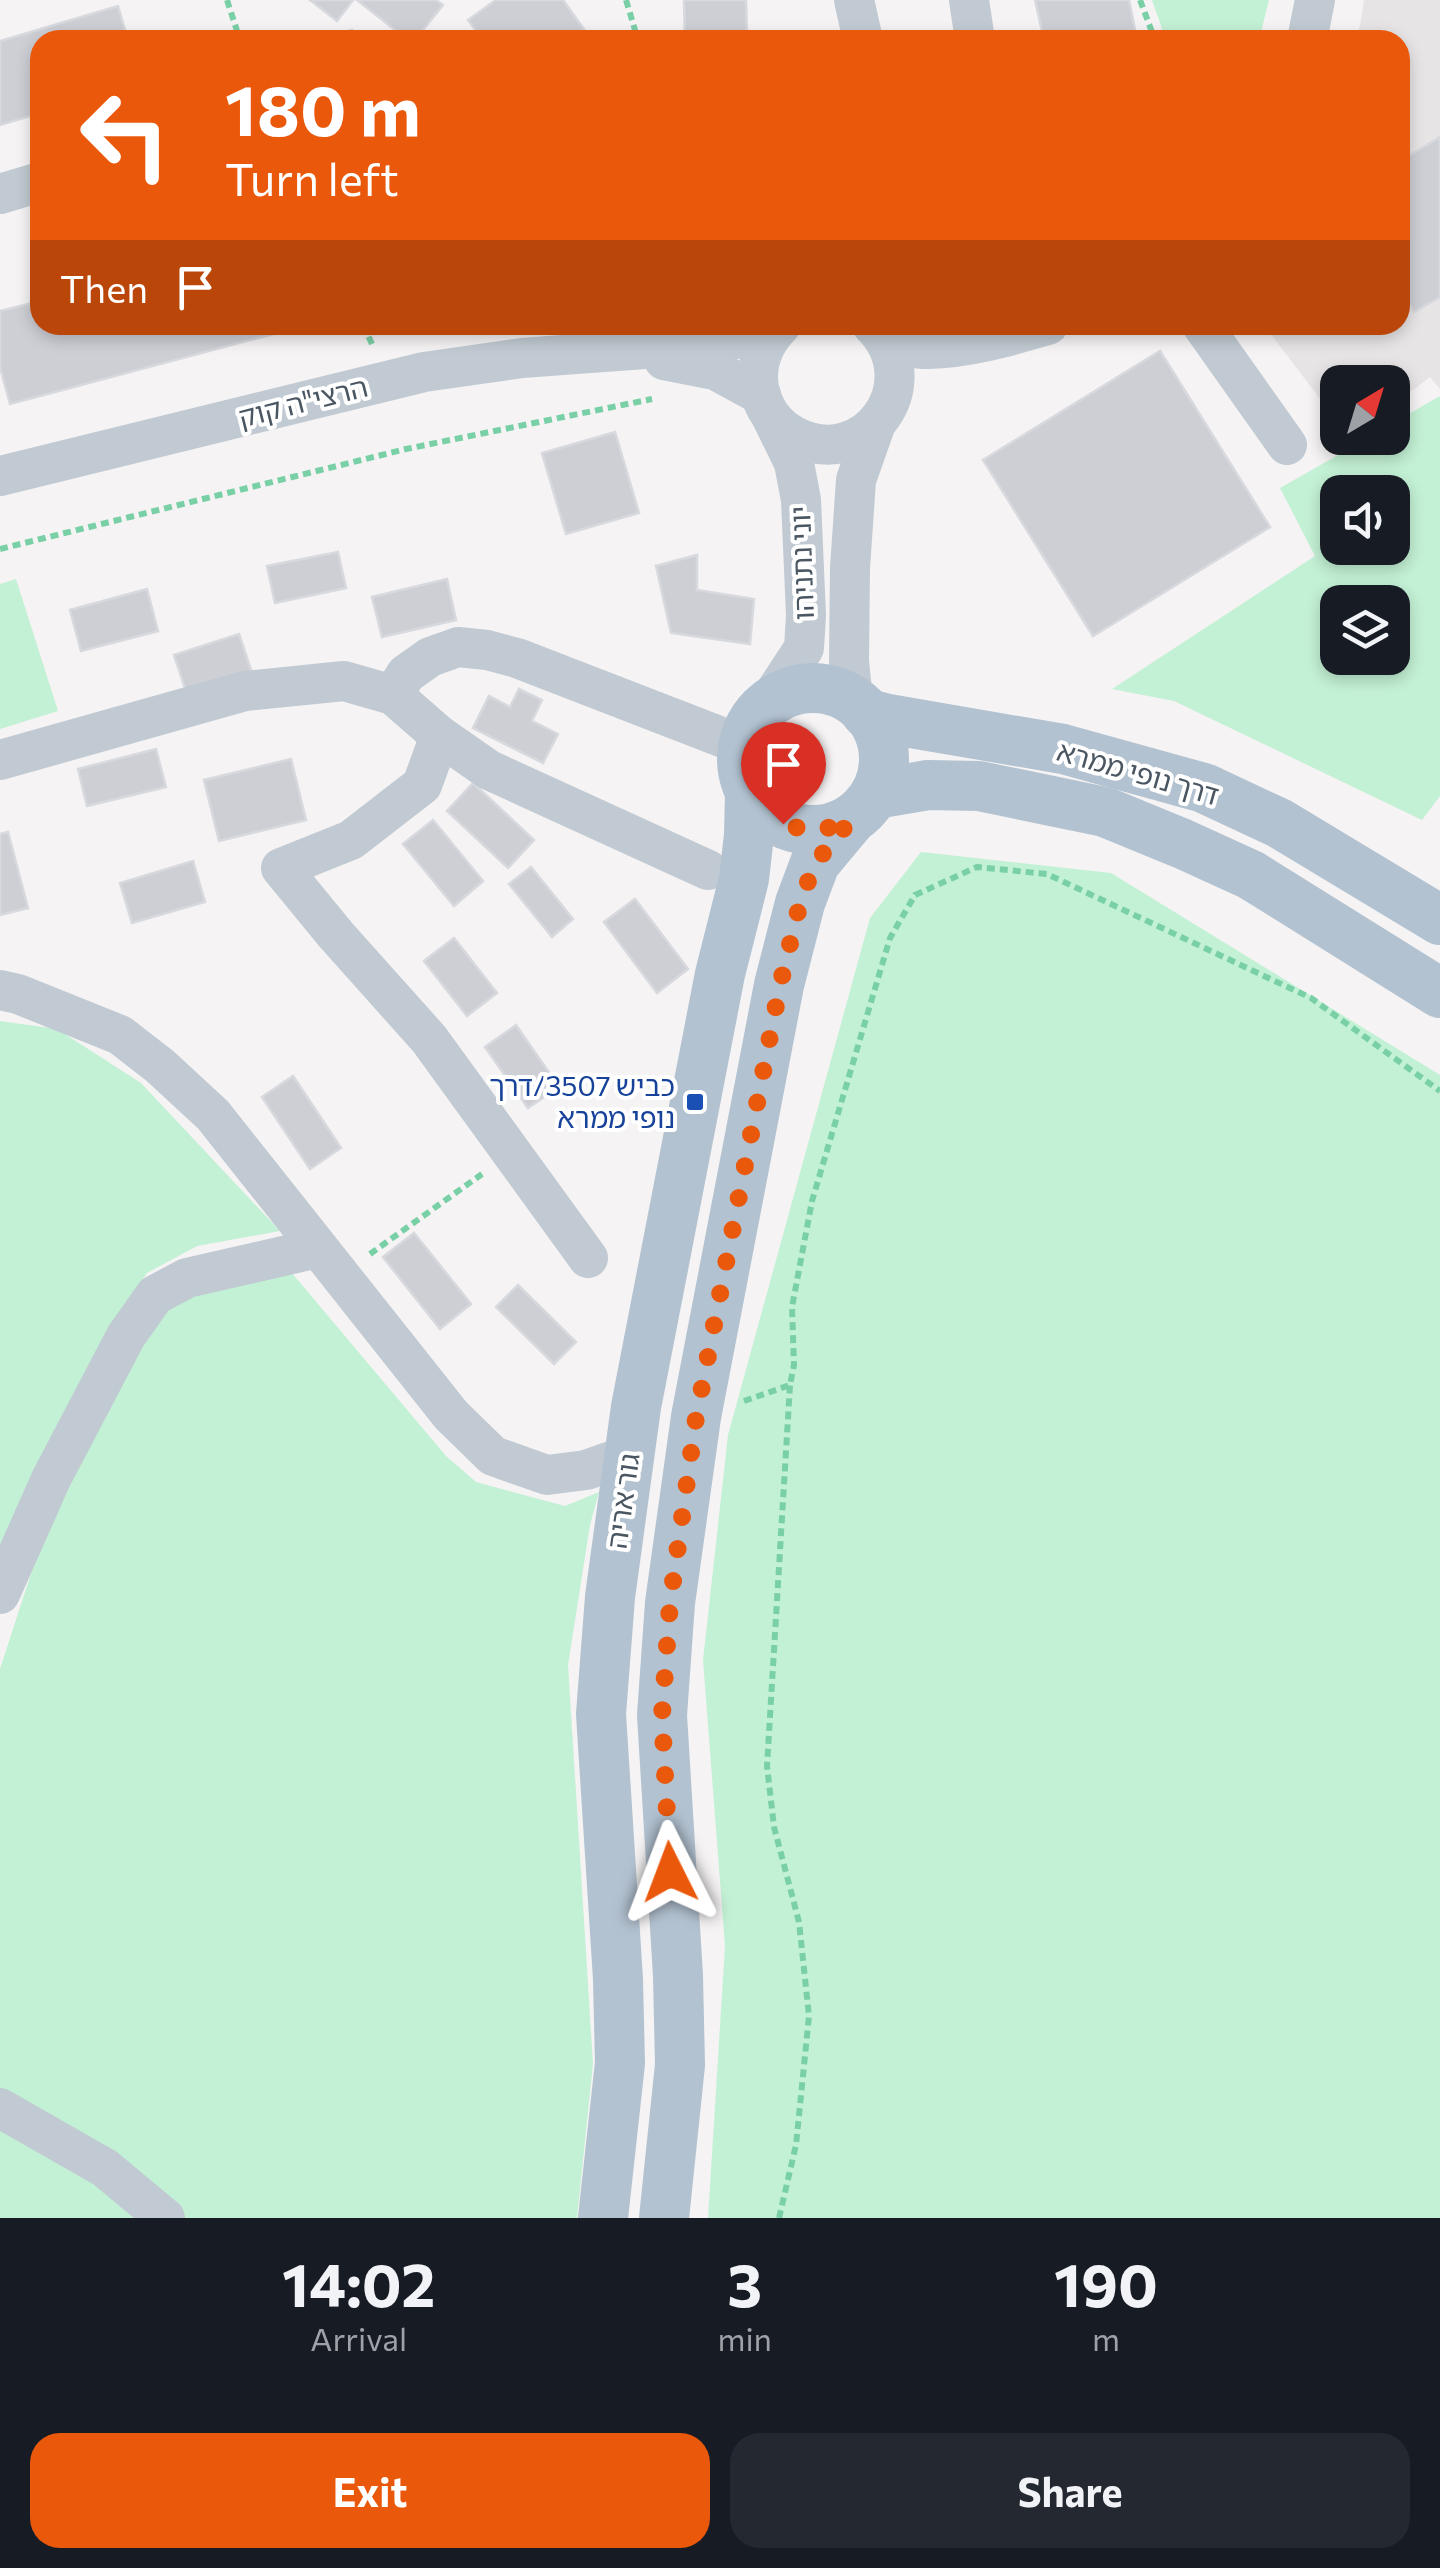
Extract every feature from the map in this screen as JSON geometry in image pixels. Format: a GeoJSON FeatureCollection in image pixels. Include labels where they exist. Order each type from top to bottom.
{"type":"FeatureCollection","features":[{"type":"Feature","properties":{"kind":"main road"},"geometry":{"type":"LineString","coordinates":[[664,2218],[680,2065],[662,1715],[670,1603],[696,1418],[780,985],[800,903],[815,863],[862,808],[882,774],[884,752],[878,731],[860,707],[833,691],[810,688],[788,693],[754,747],[764,812],[783,824],[806,830],[828,829],[862,808]]}},
{"type":"Feature","properties":{"kind":"main road","name":"דרך נופי ממרא"},"geometry":{"type":"LineString","coordinates":[[860,707],[888,719],[1063,749],[1204,788],[1279,823],[1440,920]]}},
{"type":"Feature","properties":{"kind":"main road","name":"גור אריה"},"geometry":{"type":"LineString","coordinates":[[603,2218],[620,2063],[601,1714],[610,1596],[640,1388],[716,993],[744,879],[754,747]]}},
{"type":"Feature","properties":{"kind":"main road","name":"דרך נופי ממרא"},"geometry":{"type":"LineString","coordinates":[[862,808],[928,785],[979,786],[1106,812],[1252,876],[1440,993]]}},
{"type":"Feature","properties":{"kind":"street"},"geometry":{"type":"LineString","coordinates":[[854,0],[860,30]]}},
{"type":"Feature","properties":{"kind":"street"},"geometry":{"type":"LineString","coordinates":[[969,0],[974,30]]}},
{"type":"Feature","properties":{"kind":"street"},"geometry":{"type":"LineString","coordinates":[[1309,30],[1315,0]]}},
{"type":"Feature","properties":{"kind":"street"},"geometry":{"type":"LineString","coordinates":[[0,194],[30,185]]}},
{"type":"Feature","properties":{"kind":"street","name":"הרצי\"ה קוק"},"geometry":{"type":"LineString","coordinates":[[0,476],[424,372],[522,358],[699,346],[749,335]]}},
{"type":"Feature","properties":{"kind":"street"},"geometry":{"type":"LineString","coordinates":[[766,407],[758,379],[759,363],[773,335]]}},
{"type":"Feature","properties":{"kind":"street","name":"יוני נתניהו"},"geometry":{"type":"LineString","coordinates":[[860,707],[850,661],[850,568],[856,480],[895,385],[895,364],[881,335]]}},
{"type":"Feature","properties":{"kind":"street"},"geometry":{"type":"LineString","coordinates":[[888,335],[926,349],[1014,335]]}},
{"type":"Feature","properties":{"kind":"street"},"geometry":{"type":"LineString","coordinates":[[1209,335],[1287,445]]}},
{"type":"Feature","properties":{"kind":"street"},"geometry":{"type":"LineString","coordinates":[[882,415],[934,370],[980,342]]}},
{"type":"Feature","properties":{"kind":"street","name":"הרצי\"ה קוק"},"geometry":{"type":"LineString","coordinates":[[611,352],[716,370],[766,407],[786,431],[803,440],[841,443],[859,436],[882,415]]}},
{"type":"Feature","properties":{"kind":"street","name":"יוני נתניהו"},"geometry":{"type":"LineString","coordinates":[[754,747],[804,648],[806,615],[800,500],[794,463],[766,407]]}},
{"type":"Feature","properties":{"kind":"street"},"geometry":{"type":"LineString","coordinates":[[393,695],[406,674],[430,657],[458,647],[487,650],[754,747]]}},
{"type":"Feature","properties":{"kind":"street"},"geometry":{"type":"LineString","coordinates":[[0,760],[245,690],[344,680],[393,695],[440,736],[489,770],[708,870]]}},
{"type":"Feature","properties":{"kind":"street"},"geometry":{"type":"LineString","coordinates":[[440,736],[422,784],[351,840],[281,868],[430,1039],[588,1258]]}},
{"type":"Feature","properties":{"kind":"street"},"geometry":{"type":"LineString","coordinates":[[0,990],[120,1035],[212,1115],[451,1415],[494,1456],[547,1475],[586,1470],[629,1455]]}},
{"type":"Feature","properties":{"kind":"street"},"geometry":{"type":"LineString","coordinates":[[0,1594],[51,1478],[126,1336],[156,1295],[188,1278],[329,1262]]}},
{"type":"Feature","properties":{"kind":"street"},"geometry":{"type":"LineString","coordinates":[[0,2108],[105,2168],[165,2218]]}},
{"type":"Feature","properties":{"kind":"path"},"geometry":{"type":"LineString","coordinates":[[227,0],[237,30]]}},
{"type":"Feature","properties":{"kind":"path"},"geometry":{"type":"LineString","coordinates":[[626,0],[635,30]]}},
{"type":"Feature","properties":{"kind":"path"},"geometry":{"type":"LineString","coordinates":[[1140,0],[1151,30]]}},
{"type":"Feature","properties":{"kind":"path"},"geometry":{"type":"LineString","coordinates":[[0,549],[406,449],[658,397]]}},
{"type":"Feature","properties":{"kind":"path"},"geometry":{"type":"LineString","coordinates":[[779,2218],[796,2145],[810,2016],[800,1922],[774,1827],[767,1766],[794,1365],[792,1307],[812,1200],[890,938],[916,894],[977,867],[1047,874],[1311,998],[1440,1091]]}},
{"type":"Feature","properties":{"kind":"path"},"geometry":{"type":"LineString","coordinates":[[329,1262],[511,1152]]}},
{"type":"Feature","properties":{"kind":"path"},"geometry":{"type":"LineString","coordinates":[[696,1418],[790,1385]]}},
{"type":"Feature","properties":{"kind":"shaded area"},"geometry":{"type":"Polygon","coordinates":[[[1364,0],[1440,0],[1440,389],[1430,377],[1410,392],[1410,365],[1320,365],[1320,399],[1272,335],[1410,335],[1410,30],[1358,30],[1364,0]]]}},
{"type":"Feature","properties":{"kind":"green space"},"geometry":{"type":"Polygon","coordinates":[[[1152,0],[1269,0],[1262,30],[1162,30],[1152,0]]]}},
{"type":"Feature","properties":{"kind":"green space"},"geometry":{"type":"Polygon","coordinates":[[[1440,396],[1440,796],[1422,820],[1174,701],[1112,689],[1315,556],[1280,488],[1338,455],[1410,455],[1410,413],[1440,396]]]}},
{"type":"Feature","properties":{"kind":"green space"},"geometry":{"type":"Polygon","coordinates":[[[16,579],[58,711],[0,729],[0,584],[16,579]]]}},
{"type":"Feature","properties":{"kind":"green space"},"geometry":{"type":"Polygon","coordinates":[[[921,852],[1111,873],[1440,1075],[1440,2218],[708,2218],[725,1946],[703,1660],[728,1435],[870,918],[921,852]]]}},
{"type":"Feature","properties":{"kind":"green space"},"geometry":{"type":"Polygon","coordinates":[[[0,1021],[57,1029],[141,1083],[280,1231],[197,1246],[147,1273],[104,1339],[0,1556],[0,1021]]]}},
{"type":"Feature","properties":{"kind":"green space"},"geometry":{"type":"Polygon","coordinates":[[[291,1272],[446,1456],[476,1482],[565,1506],[599,1492],[590,1525],[568,1665],[593,2064],[577,2218],[0,2218],[0,1669],[36,1558],[112,1396],[154,1326],[177,1296],[291,1272]]]}},
{"type":"Feature","properties":{"kind":"building"},"geometry":{"type":"Polygon","coordinates":[[[310,0],[353,0],[337,21],[310,0]]]}},
{"type":"Feature","properties":{"kind":"building"},"geometry":{"type":"Polygon","coordinates":[[[357,0],[436,0],[443,5],[423,30],[395,30],[357,0]]]}},
{"type":"Feature","properties":{"kind":"building"},"geometry":{"type":"Polygon","coordinates":[[[496,0],[563,0],[585,30],[476,30],[468,20],[496,0]]]}},
{"type":"Feature","properties":{"kind":"building"},"geometry":{"type":"Polygon","coordinates":[[[684,0],[746,0],[747,30],[685,30],[684,0]]]}},
{"type":"Feature","properties":{"kind":"building"},"geometry":{"type":"Polygon","coordinates":[[[1035,0],[1129,0],[1135,30],[1042,30],[1035,0]]]}},
{"type":"Feature","properties":{"kind":"building"},"geometry":{"type":"Polygon","coordinates":[[[118,6],[125,30],[37,30],[118,6]]]}},
{"type":"Feature","properties":{"kind":"building"},"geometry":{"type":"Polygon","coordinates":[[[30,32],[30,116],[0,125],[0,41],[30,32]]]}},
{"type":"Feature","properties":{"kind":"building"},"geometry":{"type":"Polygon","coordinates":[[[1440,137],[1440,297],[1414,312],[1410,305],[1410,155],[1440,137]]]}},
{"type":"Feature","properties":{"kind":"building"},"geometry":{"type":"Polygon","coordinates":[[[30,304],[30,335],[269,335],[10,404],[0,367],[0,311],[30,304]]]}},
{"type":"Feature","properties":{"kind":"building"},"geometry":{"type":"Polygon","coordinates":[[[1160,351],[1270,527],[1093,636],[983,460],[1160,351]]]}},
{"type":"Feature","properties":{"kind":"building"},"geometry":{"type":"Polygon","coordinates":[[[615,432],[639,513],[566,534],[542,453],[615,432]]]}},
{"type":"Feature","properties":{"kind":"building"},"geometry":{"type":"Polygon","coordinates":[[[338,552],[346,588],[275,603],[267,566],[338,552]]]}},
{"type":"Feature","properties":{"kind":"building"},"geometry":{"type":"Polygon","coordinates":[[[697,555],[697,590],[754,599],[750,644],[671,633],[656,566],[697,555]]]}},
{"type":"Feature","properties":{"kind":"building"},"geometry":{"type":"Polygon","coordinates":[[[447,579],[456,620],[382,637],[372,597],[447,579]]]}},
{"type":"Feature","properties":{"kind":"building"},"geometry":{"type":"Polygon","coordinates":[[[147,589],[158,631],[81,651],[70,610],[147,589]]]}},
{"type":"Feature","properties":{"kind":"building"},"geometry":{"type":"Polygon","coordinates":[[[239,634],[252,673],[187,694],[174,655],[239,634]]]}},
{"type":"Feature","properties":{"kind":"building"},"geometry":{"type":"Polygon","coordinates":[[[519,689],[542,700],[532,721],[558,734],[543,763],[473,728],[489,696],[510,707],[519,689]]]}},
{"type":"Feature","properties":{"kind":"building"},"geometry":{"type":"Polygon","coordinates":[[[156,749],[166,787],[87,806],[78,769],[156,749]]]}},
{"type":"Feature","properties":{"kind":"building"},"geometry":{"type":"Polygon","coordinates":[[[291,759],[306,820],[219,841],[204,780],[291,759]]]}},
{"type":"Feature","properties":{"kind":"building"},"geometry":{"type":"Polygon","coordinates":[[[473,783],[534,840],[508,868],[447,811],[473,783]]]}},
{"type":"Feature","properties":{"kind":"building"},"geometry":{"type":"Polygon","coordinates":[[[433,820],[483,881],[454,906],[403,844],[433,820]]]}},
{"type":"Feature","properties":{"kind":"building"},"geometry":{"type":"Polygon","coordinates":[[[8,832],[28,908],[0,915],[0,834],[8,832]]]}},
{"type":"Feature","properties":{"kind":"building"},"geometry":{"type":"Polygon","coordinates":[[[193,861],[205,902],[132,923],[120,883],[193,861]]]}},
{"type":"Feature","properties":{"kind":"building"},"geometry":{"type":"Polygon","coordinates":[[[531,867],[573,919],[552,937],[509,884],[531,867]]]}},
{"type":"Feature","properties":{"kind":"building"},"geometry":{"type":"Polygon","coordinates":[[[635,899],[688,969],[657,993],[604,922],[635,899]]]}},
{"type":"Feature","properties":{"kind":"building"},"geometry":{"type":"Polygon","coordinates":[[[454,938],[497,993],[467,1016],[424,961],[454,938]]]}},
{"type":"Feature","properties":{"kind":"building"},"geometry":{"type":"Polygon","coordinates":[[[516,1025],[559,1087],[528,1108],[485,1047],[516,1025]]]}},
{"type":"Feature","properties":{"kind":"building"},"geometry":{"type":"Polygon","coordinates":[[[293,1076],[341,1148],[310,1169],[262,1097],[293,1076]]]}},
{"type":"Feature","properties":{"kind":"building"},"geometry":{"type":"Polygon","coordinates":[[[414,1233],[471,1304],[440,1329],[383,1257],[414,1233]]]}},
{"type":"Feature","properties":{"kind":"building"},"geometry":{"type":"Polygon","coordinates":[[[518,1285],[576,1342],[554,1364],[496,1307],[518,1285]]]}},
{"type":"Feature","properties":{"kind":"place","name":"כביש 3507/דרך נופי ממרא"},"geometry":{"type":"Point","coordinates":[695,1102]}},
{"type":"Feature","properties":{"kind":"route"},"geometry":{"type":"LineString","coordinates":[[670,1872],[662,1715],[670,1603],[696,1418],[780,985],[800,903],[815,863],[850,821],[828,829],[806,830],[783,824]]}}]}
